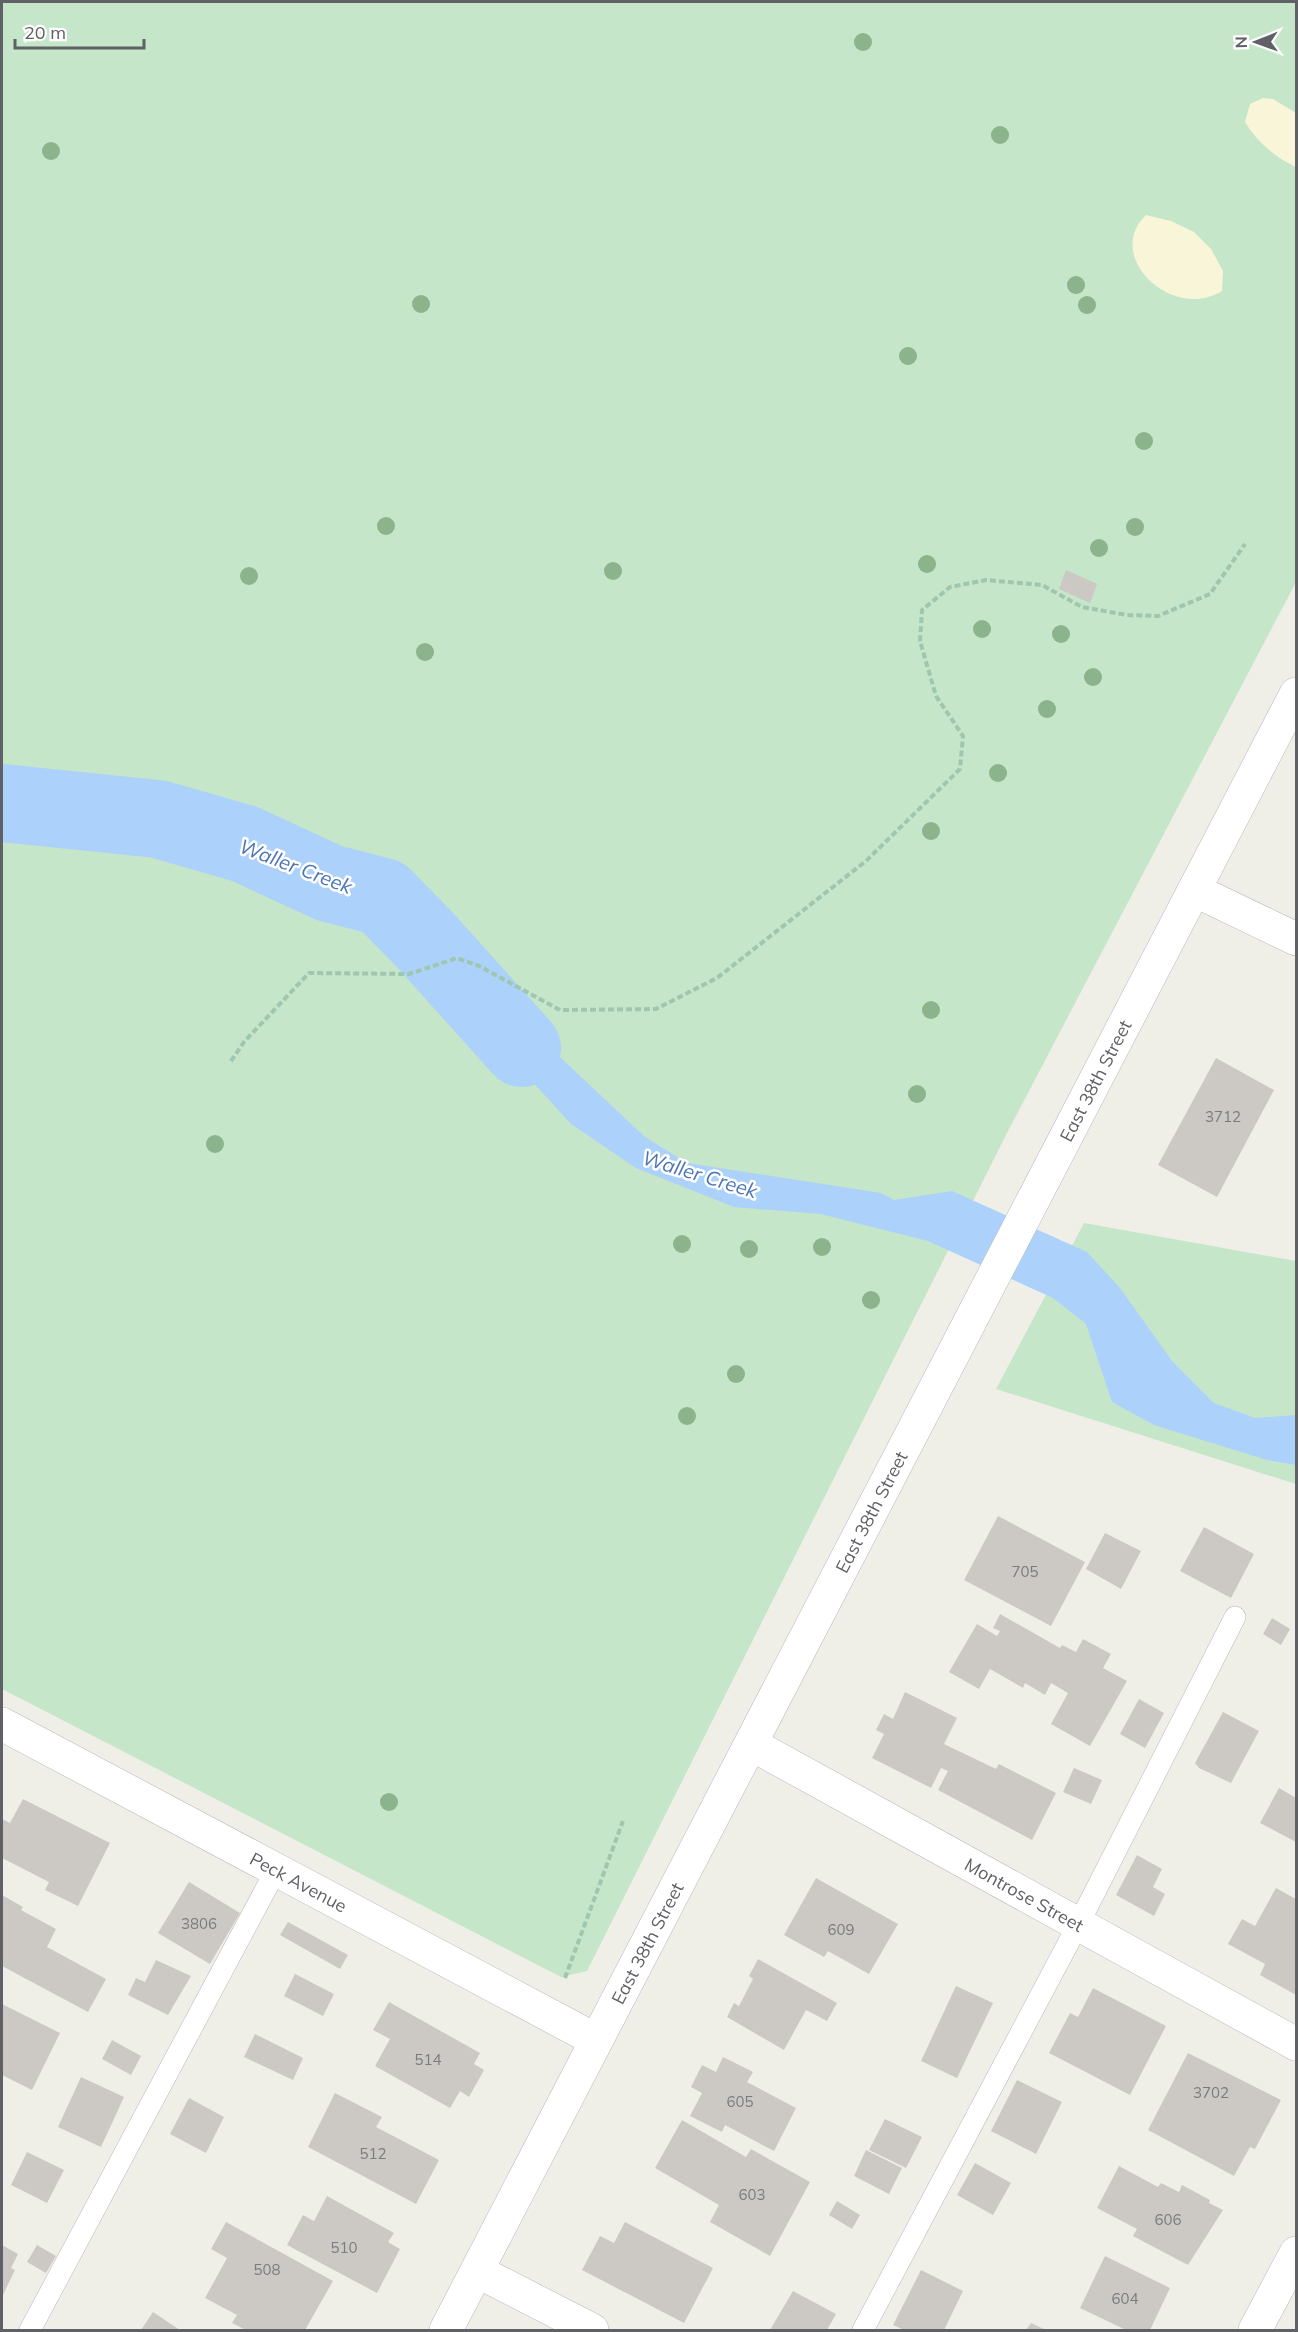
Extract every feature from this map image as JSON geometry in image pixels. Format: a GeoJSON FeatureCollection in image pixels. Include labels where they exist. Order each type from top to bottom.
{"type":"FeatureCollection","features":[{"type":"Feature","properties":{"kind":"street","name":"East 38th Street"},"geometry":{"type":"LineString","coordinates":[[446,2331],[1296,694]]}},
{"type":"Feature","properties":{"kind":"street"},"geometry":{"type":"LineString","coordinates":[[1194,890],[1296,939]]}},
{"type":"Feature","properties":{"kind":"street","name":"Peck Avenue"},"geometry":{"type":"LineString","coordinates":[[2,1724],[596,2040]]}},
{"type":"Feature","properties":{"kind":"street","name":"Montrose Street"},"geometry":{"type":"LineString","coordinates":[[752,1744],[1296,2044]]}},
{"type":"Feature","properties":{"kind":"street"},"geometry":{"type":"LineString","coordinates":[[1255,2331],[1296,2253]]}},
{"type":"Feature","properties":{"kind":"street"},"geometry":{"type":"LineString","coordinates":[[477,2271],[592,2331]]}},
{"type":"Feature","properties":{"kind":"lane"},"geometry":{"type":"LineString","coordinates":[[863,2331],[1079,1923],[1235,1617]]}},
{"type":"Feature","properties":{"kind":"lane"},"geometry":{"type":"LineString","coordinates":[[30,2331],[276,1870]]}},
{"type":"Feature","properties":{"kind":"path"},"geometry":{"type":"LineString","coordinates":[[231,1061],[244,1042],[309,973],[409,974],[457,958],[479,966],[560,1010],[656,1010],[717,978],[866,861],[960,769],[963,736],[936,696],[920,641],[922,610],[950,588],[986,580],[1042,585],[1082,607],[1127,615],[1158,616],[1210,594],[1245,544]]}},
{"type":"Feature","properties":{"kind":"path"},"geometry":{"type":"LineString","coordinates":[[565,1978],[623,1821]]}},
{"type":"Feature","properties":{"kind":"green space"},"geometry":{"type":"Polygon","coordinates":[[[2,2],[1296,2],[1296,582],[1008,1131],[587,1971],[561,1977],[2,1689],[2,2]]]}},
{"type":"Feature","properties":{"kind":"green space"},"geometry":{"type":"Polygon","coordinates":[[[1084,1223],[1296,1261],[1296,1484],[996,1389],[1084,1223]]]}},
{"type":"Feature","properties":{"kind":"sand"},"geometry":{"type":"Polygon","coordinates":[[[1263,98],[1273,99],[1296,113],[1296,167],[1267,148],[1245,122],[1250,104],[1263,98]]]}},
{"type":"Feature","properties":{"kind":"sand"},"geometry":{"type":"Polygon","coordinates":[[[1146,215],[1171,221],[1194,232],[1211,249],[1223,271],[1222,291],[1203,298],[1183,298],[1165,291],[1149,280],[1138,265],[1133,249],[1135,231],[1146,215]]]}},
{"type":"Feature","properties":{"kind":"water"},"geometry":{"type":"Polygon","coordinates":[[[222,829],[249,831],[286,847],[315,854],[336,866],[365,872],[365,879],[369,882],[395,891],[418,909],[438,932],[447,949],[421,962],[406,956],[354,906],[346,907],[254,867],[217,860],[208,840],[222,829]]]}},
{"type":"Feature","properties":{"kind":"water"},"geometry":{"type":"Polygon","coordinates":[[[457,964],[473,971],[511,1011],[645,1137],[687,1163],[881,1193],[894,1200],[952,1191],[1087,1252],[1120,1288],[1172,1361],[1214,1403],[1255,1418],[1296,1415],[1296,1465],[1267,1460],[1154,1425],[1112,1402],[1086,1324],[1053,1298],[928,1241],[821,1214],[734,1207],[636,1168],[571,1124],[479,1023],[439,997],[422,982],[457,964]]]}},
{"type":"Feature","properties":{"kind":"building"},"geometry":{"type":"Polygon","coordinates":[[[1066,570],[1097,584],[1090,603],[1059,589],[1066,570]]]}},
{"type":"Feature","properties":{"kind":"building"},"geometry":{"type":"Polygon","coordinates":[[[1216,1058],[1274,1090],[1217,1197],[1158,1165],[1216,1058]]]}},
{"type":"Feature","properties":{"kind":"building"},"geometry":{"type":"Polygon","coordinates":[[[998,1516],[1085,1562],[1051,1626],[964,1580],[998,1516]]]}},
{"type":"Feature","properties":{"kind":"building"},"geometry":{"type":"Polygon","coordinates":[[[1204,1527],[1254,1554],[1231,1598],[1180,1571],[1204,1527]]]}},
{"type":"Feature","properties":{"kind":"building"},"geometry":{"type":"Polygon","coordinates":[[[1105,1533],[1141,1551],[1121,1589],[1086,1569],[1105,1533]]]}},
{"type":"Feature","properties":{"kind":"building"},"geometry":{"type":"Polygon","coordinates":[[[1000,1614],[1060,1648],[1062,1645],[1076,1652],[1083,1639],[1111,1654],[1103,1668],[1127,1681],[1090,1746],[1051,1724],[1068,1693],[1051,1683],[1045,1695],[1025,1683],[1023,1688],[990,1669],[979,1689],[949,1672],[977,1624],[997,1636],[1000,1631],[993,1628],[1000,1614]]]}},
{"type":"Feature","properties":{"kind":"building"},"geometry":{"type":"Polygon","coordinates":[[[1272,1618],[1290,1629],[1281,1645],[1263,1634],[1272,1618]]]}},
{"type":"Feature","properties":{"kind":"building"},"geometry":{"type":"Polygon","coordinates":[[[905,1692],[957,1718],[944,1744],[996,1769],[999,1764],[1056,1793],[1032,1840],[938,1790],[948,1771],[941,1768],[931,1788],[872,1758],[884,1734],[876,1730],[884,1714],[893,1719],[905,1692]]]}},
{"type":"Feature","properties":{"kind":"building"},"geometry":{"type":"Polygon","coordinates":[[[1139,1699],[1164,1713],[1145,1748],[1120,1734],[1139,1699]]]}},
{"type":"Feature","properties":{"kind":"building"},"geometry":{"type":"Polygon","coordinates":[[[1223,1712],[1259,1731],[1231,1783],[1199,1768],[1195,1763],[1223,1712]]]}},
{"type":"Feature","properties":{"kind":"building"},"geometry":{"type":"Polygon","coordinates":[[[1074,1768],[1102,1780],[1091,1804],[1063,1792],[1074,1768]]]}},
{"type":"Feature","properties":{"kind":"building"},"geometry":{"type":"Polygon","coordinates":[[[1279,1788],[1296,1798],[1296,1842],[1260,1823],[1279,1788]]]}},
{"type":"Feature","properties":{"kind":"building"},"geometry":{"type":"Polygon","coordinates":[[[23,1799],[110,1843],[78,1906],[45,1890],[49,1882],[2,1858],[2,1819],[10,1823],[23,1799]]]}},
{"type":"Feature","properties":{"kind":"building"},"geometry":{"type":"Polygon","coordinates":[[[1137,1855],[1162,1869],[1153,1887],[1165,1894],[1154,1916],[1116,1895],[1137,1855]]]}},
{"type":"Feature","properties":{"kind":"building"},"geometry":{"type":"Polygon","coordinates":[[[816,1878],[898,1924],[869,1974],[828,1951],[824,1957],[784,1935],[816,1878]]]}},
{"type":"Feature","properties":{"kind":"building"},"geometry":{"type":"Polygon","coordinates":[[[189,1882],[240,1913],[210,1964],[158,1933],[189,1882]]]}},
{"type":"Feature","properties":{"kind":"building"},"geometry":{"type":"Polygon","coordinates":[[[1276,1888],[1296,1899],[1296,1995],[1260,1975],[1265,1964],[1228,1944],[1242,1919],[1255,1926],[1276,1888]]]}},
{"type":"Feature","properties":{"kind":"building"},"geometry":{"type":"Polygon","coordinates":[[[2,1895],[23,1907],[21,1910],[56,1929],[47,1947],[106,1979],[88,2012],[2,1966],[2,1895]]]}},
{"type":"Feature","properties":{"kind":"building"},"geometry":{"type":"Polygon","coordinates":[[[288,1922],[348,1955],[340,1969],[280,1935],[288,1922]]]}},
{"type":"Feature","properties":{"kind":"building"},"geometry":{"type":"Polygon","coordinates":[[[758,1959],[837,2003],[827,2021],[806,2010],[784,2050],[727,2017],[734,2003],[739,2006],[753,1979],[749,1976],[758,1959]]]}},
{"type":"Feature","properties":{"kind":"building"},"geometry":{"type":"Polygon","coordinates":[[[156,1960],[191,1976],[168,2015],[128,1995],[136,1978],[145,1982],[156,1960]]]}},
{"type":"Feature","properties":{"kind":"building"},"geometry":{"type":"Polygon","coordinates":[[[295,1974],[334,1994],[323,2016],[284,1996],[295,1974]]]}},
{"type":"Feature","properties":{"kind":"building"},"geometry":{"type":"Polygon","coordinates":[[[956,1986],[993,2003],[957,2078],[921,2061],[956,1986]]]}},
{"type":"Feature","properties":{"kind":"building"},"geometry":{"type":"Polygon","coordinates":[[[1093,1988],[1166,2026],[1130,2095],[1049,2053],[1070,2013],[1078,2017],[1093,1988]]]}},
{"type":"Feature","properties":{"kind":"building"},"geometry":{"type":"Polygon","coordinates":[[[389,2002],[480,2053],[474,2064],[484,2070],[469,2097],[460,2091],[450,2108],[375,2066],[390,2039],[373,2030],[389,2002]]]}},
{"type":"Feature","properties":{"kind":"building"},"geometry":{"type":"Polygon","coordinates":[[[2,2004],[60,2033],[32,2090],[2,2075],[2,2004]]]}},
{"type":"Feature","properties":{"kind":"building"},"geometry":{"type":"Polygon","coordinates":[[[255,2034],[303,2058],[293,2080],[244,2057],[255,2034]]]}},
{"type":"Feature","properties":{"kind":"building"},"geometry":{"type":"Polygon","coordinates":[[[112,2040],[141,2056],[131,2075],[102,2059],[112,2040]]]}},
{"type":"Feature","properties":{"kind":"building"},"geometry":{"type":"Polygon","coordinates":[[[1188,2053],[1281,2100],[1255,2149],[1250,2147],[1234,2176],[1148,2130],[1188,2053]]]}},
{"type":"Feature","properties":{"kind":"building"},"geometry":{"type":"Polygon","coordinates":[[[723,2057],[753,2072],[747,2082],[796,2108],[774,2151],[725,2125],[722,2132],[690,2116],[702,2093],[691,2087],[702,2065],[716,2072],[723,2057]]]}},
{"type":"Feature","properties":{"kind":"building"},"geometry":{"type":"Polygon","coordinates":[[[81,2077],[124,2097],[101,2147],[58,2127],[81,2077]]]}},
{"type":"Feature","properties":{"kind":"building"},"geometry":{"type":"Polygon","coordinates":[[[1017,2080],[1062,2102],[1036,2154],[991,2131],[1017,2080]]]}},
{"type":"Feature","properties":{"kind":"building"},"geometry":{"type":"Polygon","coordinates":[[[335,2093],[382,2117],[376,2127],[439,2160],[416,2204],[308,2147],[335,2093]]]}},
{"type":"Feature","properties":{"kind":"building"},"geometry":{"type":"Polygon","coordinates":[[[189,2098],[224,2117],[206,2153],[170,2134],[189,2098]]]}},
{"type":"Feature","properties":{"kind":"building"},"geometry":{"type":"Polygon","coordinates":[[[885,2119],[922,2137],[906,2168],[869,2150],[885,2119]]]}},
{"type":"Feature","properties":{"kind":"building"},"geometry":{"type":"Polygon","coordinates":[[[682,2120],[746,2157],[751,2149],[810,2182],[770,2256],[710,2222],[719,2205],[655,2168],[682,2120]]]}},
{"type":"Feature","properties":{"kind":"building"},"geometry":{"type":"Polygon","coordinates":[[[866,2150],[902,2168],[889,2194],[854,2176],[866,2150]]]}},
{"type":"Feature","properties":{"kind":"building"},"geometry":{"type":"Polygon","coordinates":[[[27,2152],[64,2170],[47,2203],[11,2185],[27,2152]]]}},
{"type":"Feature","properties":{"kind":"building"},"geometry":{"type":"Polygon","coordinates":[[[975,2163],[1011,2183],[993,2215],[957,2195],[975,2163]]]}},
{"type":"Feature","properties":{"kind":"building"},"geometry":{"type":"Polygon","coordinates":[[[1119,2166],[1158,2187],[1161,2183],[1179,2192],[1182,2185],[1223,2210],[1188,2265],[1133,2236],[1137,2229],[1097,2208],[1119,2166]]]}},
{"type":"Feature","properties":{"kind":"building"},"geometry":{"type":"Polygon","coordinates":[[[327,2196],[394,2233],[388,2242],[400,2249],[377,2293],[287,2245],[303,2215],[314,2221],[327,2196]]]}},
{"type":"Feature","properties":{"kind":"building"},"geometry":{"type":"Polygon","coordinates":[[[837,2201],[860,2215],[852,2229],[829,2215],[837,2201]]]}},
{"type":"Feature","properties":{"kind":"building"},"geometry":{"type":"Polygon","coordinates":[[[226,2222],[333,2281],[305,2330],[246,2330],[232,2323],[237,2315],[205,2298],[227,2258],[211,2249],[226,2222]]]}},
{"type":"Feature","properties":{"kind":"building"},"geometry":{"type":"Polygon","coordinates":[[[625,2222],[713,2268],[684,2323],[582,2270],[600,2236],[614,2243],[625,2222]]]}},
{"type":"Feature","properties":{"kind":"building"},"geometry":{"type":"Polygon","coordinates":[[[2,2245],[18,2254],[11,2268],[15,2270],[2,2297],[2,2245]]]}},
{"type":"Feature","properties":{"kind":"building"},"geometry":{"type":"Polygon","coordinates":[[[37,2245],[56,2256],[46,2273],[27,2262],[37,2245]]]}},
{"type":"Feature","properties":{"kind":"building"},"geometry":{"type":"Polygon","coordinates":[[[1105,2256],[1170,2288],[1150,2330],[1126,2330],[1080,2308],[1105,2256]]]}},
{"type":"Feature","properties":{"kind":"building"},"geometry":{"type":"Polygon","coordinates":[[[921,2270],[963,2291],[944,2330],[904,2330],[893,2325],[921,2270]]]}},
{"type":"Feature","properties":{"kind":"building"},"geometry":{"type":"Polygon","coordinates":[[[793,2291],[836,2314],[827,2330],[770,2330],[793,2291]]]}},
{"type":"Feature","properties":{"kind":"building"},"geometry":{"type":"Polygon","coordinates":[[[153,2312],[180,2330],[141,2330],[153,2312]]]}},
{"type":"Feature","properties":{"kind":"building"},"geometry":{"type":"Polygon","coordinates":[[[1031,2323],[1046,2330],[1026,2330],[1031,2323]]]}},
{"type":"Feature","properties":{"kind":"waterway","name":"Waller Creek"},"geometry":{"type":"LineString","coordinates":[[2,803],[158,819],[245,844],[329,883],[383,897],[522,1048]]}}]}
